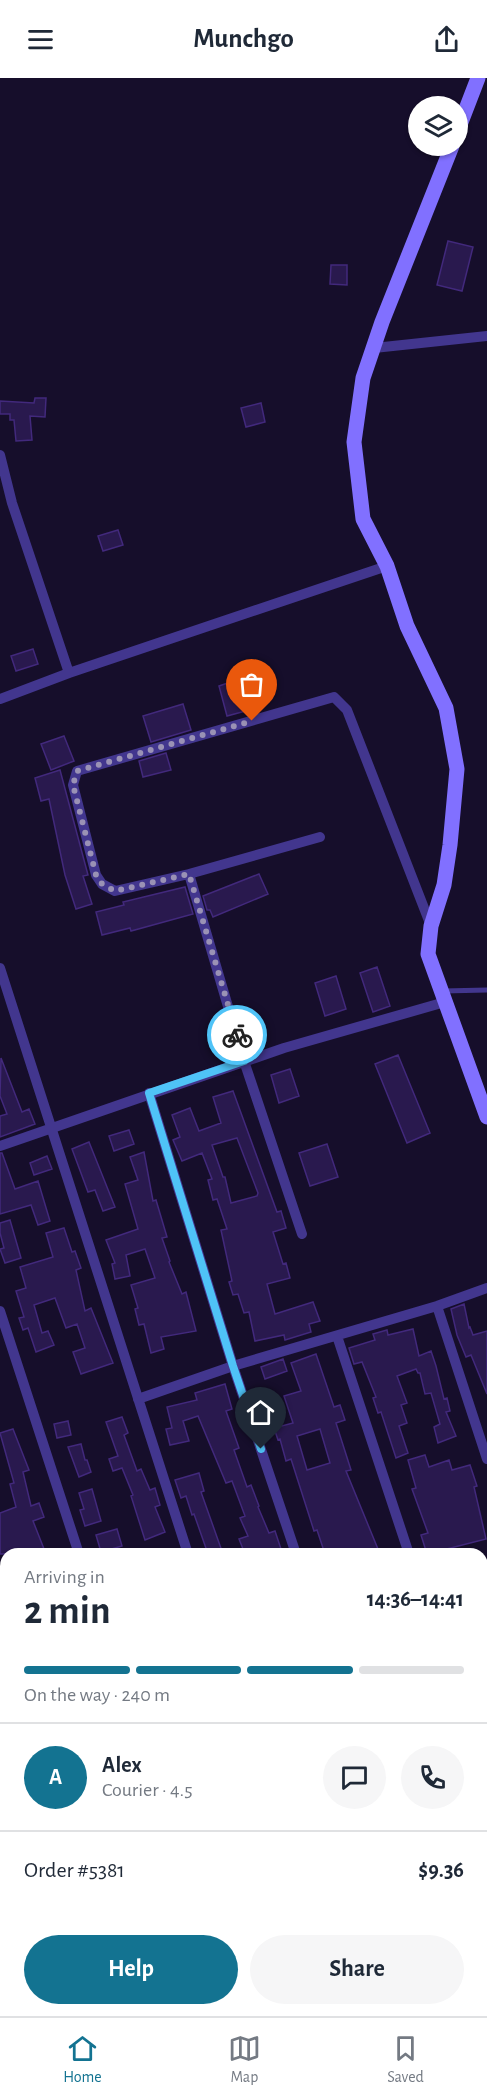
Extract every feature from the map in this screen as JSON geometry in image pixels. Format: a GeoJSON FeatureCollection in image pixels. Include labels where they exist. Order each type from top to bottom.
{"type":"FeatureCollection","features":[{"type":"Feature","properties":{"kind":"main road"},"geometry":{"type":"LineString","coordinates":[[468,104],[478,78]]}},
{"type":"Feature","properties":{"kind":"main road"},"geometry":{"type":"LineString","coordinates":[[448,156],[363,378],[354,442],[363,519],[387,566],[407,626],[446,708],[457,769],[444,885],[431,926],[428,954],[487,1118]]}},
{"type":"Feature","properties":{"kind":"street"},"geometry":{"type":"LineString","coordinates":[[374,348],[487,336]]}},
{"type":"Feature","properties":{"kind":"street"},"geometry":{"type":"LineString","coordinates":[[0,455],[12,503],[69,673]]}},
{"type":"Feature","properties":{"kind":"street"},"geometry":{"type":"LineString","coordinates":[[0,699],[69,673],[387,566]]}},
{"type":"Feature","properties":{"kind":"street"},"geometry":{"type":"LineString","coordinates":[[320,837],[189,874],[115,891],[102,884],[96,875],[73,785],[77,771],[334,697],[347,710],[431,926]]}},
{"type":"Feature","properties":{"kind":"street"},"geometry":{"type":"LineString","coordinates":[[189,874],[244,1061],[302,1234]]}},
{"type":"Feature","properties":{"kind":"street"},"geometry":{"type":"LineString","coordinates":[[0,968],[186,1548]]}},
{"type":"Feature","properties":{"kind":"street"},"geometry":{"type":"LineString","coordinates":[[0,1146],[51,1130],[149,1093],[443,996]]}},
{"type":"Feature","properties":{"kind":"street"},"geometry":{"type":"LineString","coordinates":[[149,1093],[233,1366],[294,1548]]}},
{"type":"Feature","properties":{"kind":"street"},"geometry":{"type":"LineString","coordinates":[[138,1399],[233,1366],[437,1306],[487,1288]]}},
{"type":"Feature","properties":{"kind":"street"},"geometry":{"type":"LineString","coordinates":[[437,1306],[487,1459]]}},
{"type":"Feature","properties":{"kind":"street"},"geometry":{"type":"LineString","coordinates":[[0,1311],[77,1548]]}},
{"type":"Feature","properties":{"kind":"street"},"geometry":{"type":"LineString","coordinates":[[336,1336],[407,1548]]}},
{"type":"Feature","properties":{"kind":"lane"},"geometry":{"type":"LineString","coordinates":[[443,996],[487,990]]}},
{"type":"Feature","properties":{"kind":"building"},"geometry":{"type":"Polygon","coordinates":[[[448,241],[473,247],[462,291],[437,285],[448,241]]]}},
{"type":"Feature","properties":{"kind":"building"},"geometry":{"type":"Polygon","coordinates":[[[331,265],[347,265],[347,285],[330,284],[331,265]]]}},
{"type":"Feature","properties":{"kind":"building"},"geometry":{"type":"Polygon","coordinates":[[[35,398],[46,398],[45,417],[30,416],[32,440],[16,441],[14,420],[10,420],[10,414],[0,414],[0,401],[34,403],[35,398]]]}},
{"type":"Feature","properties":{"kind":"building"},"geometry":{"type":"Polygon","coordinates":[[[261,403],[265,422],[246,427],[241,408],[261,403]]]}},
{"type":"Feature","properties":{"kind":"building"},"geometry":{"type":"Polygon","coordinates":[[[118,530],[123,545],[103,551],[98,536],[118,530]]]}},
{"type":"Feature","properties":{"kind":"building"},"geometry":{"type":"Polygon","coordinates":[[[33,649],[38,664],[16,671],[11,656],[33,649]]]}},
{"type":"Feature","properties":{"kind":"building"},"geometry":{"type":"Polygon","coordinates":[[[242,678],[253,709],[227,716],[219,686],[242,678]]]}},
{"type":"Feature","properties":{"kind":"building"},"geometry":{"type":"Polygon","coordinates":[[[183,704],[191,730],[151,742],[143,716],[183,704]]]}},
{"type":"Feature","properties":{"kind":"building"},"geometry":{"type":"Polygon","coordinates":[[[64,736],[74,761],[51,770],[41,744],[64,736]]]}},
{"type":"Feature","properties":{"kind":"building"},"geometry":{"type":"Polygon","coordinates":[[[166,753],[171,770],[143,777],[139,761],[166,753]]]}},
{"type":"Feature","properties":{"kind":"building"},"geometry":{"type":"Polygon","coordinates":[[[60,770],[88,875],[83,876],[92,904],[76,909],[65,875],[49,799],[41,801],[35,778],[60,770]]]}},
{"type":"Feature","properties":{"kind":"building"},"geometry":{"type":"Polygon","coordinates":[[[259,874],[268,894],[213,917],[210,910],[207,910],[203,896],[259,874]]]}},
{"type":"Feature","properties":{"kind":"building"},"geometry":{"type":"Polygon","coordinates":[[[185,887],[193,914],[131,931],[130,928],[102,935],[96,912],[124,905],[123,902],[185,887]]]}},
{"type":"Feature","properties":{"kind":"building"},"geometry":{"type":"Polygon","coordinates":[[[377,967],[390,1006],[373,1012],[360,973],[377,967]]]}},
{"type":"Feature","properties":{"kind":"building"},"geometry":{"type":"Polygon","coordinates":[[[336,976],[346,1009],[325,1016],[315,983],[336,976]]]}},
{"type":"Feature","properties":{"kind":"building"},"geometry":{"type":"Polygon","coordinates":[[[398,1055],[430,1133],[407,1143],[375,1064],[398,1055]]]}},
{"type":"Feature","properties":{"kind":"building"},"geometry":{"type":"Polygon","coordinates":[[[1,1058],[22,1112],[29,1109],[35,1124],[0,1137],[0,1116],[7,1114],[0,1096],[1,1058]]]}},
{"type":"Feature","properties":{"kind":"building"},"geometry":{"type":"Polygon","coordinates":[[[290,1069],[299,1096],[279,1103],[271,1075],[290,1069]]]}},
{"type":"Feature","properties":{"kind":"building"},"geometry":{"type":"Polygon","coordinates":[[[233,1091],[277,1212],[281,1211],[286,1228],[273,1232],[290,1278],[267,1284],[275,1314],[313,1302],[320,1321],[309,1324],[311,1332],[285,1340],[284,1335],[255,1341],[249,1312],[244,1313],[238,1294],[233,1295],[221,1230],[227,1229],[217,1199],[213,1200],[208,1180],[212,1179],[202,1153],[182,1161],[173,1140],[180,1137],[172,1115],[190,1108],[199,1131],[221,1123],[213,1097],[233,1091]],[[237,1138],[212,1145],[223,1177],[225,1177],[231,1203],[257,1196],[258,1193],[237,1138]]]}},
{"type":"Feature","properties":{"kind":"building"},"geometry":{"type":"Polygon","coordinates":[[[129,1130],[134,1144],[114,1151],[109,1136],[129,1130]]]}},
{"type":"Feature","properties":{"kind":"building"},"geometry":{"type":"Polygon","coordinates":[[[89,1142],[115,1207],[103,1211],[95,1190],[88,1192],[72,1149],[89,1142]]]}},
{"type":"Feature","properties":{"kind":"building"},"geometry":{"type":"Polygon","coordinates":[[[327,1144],[338,1177],[310,1186],[299,1153],[327,1144]]]}},
{"type":"Feature","properties":{"kind":"building"},"geometry":{"type":"Polygon","coordinates":[[[144,1152],[153,1201],[156,1200],[167,1237],[162,1238],[182,1294],[186,1292],[196,1331],[161,1337],[164,1349],[151,1353],[144,1324],[139,1325],[135,1309],[138,1308],[131,1285],[155,1278],[145,1249],[126,1255],[130,1276],[115,1279],[112,1264],[115,1263],[106,1240],[138,1229],[125,1184],[138,1180],[130,1157],[144,1152]]]}},
{"type":"Feature","properties":{"kind":"building"},"geometry":{"type":"Polygon","coordinates":[[[0,1153],[2,1153],[15,1189],[38,1181],[50,1221],[38,1225],[31,1205],[0,1214],[0,1153]]]}},
{"type":"Feature","properties":{"kind":"building"},"geometry":{"type":"Polygon","coordinates":[[[47,1156],[52,1169],[34,1175],[30,1163],[47,1156]]]}},
{"type":"Feature","properties":{"kind":"building"},"geometry":{"type":"Polygon","coordinates":[[[10,1220],[21,1258],[5,1263],[0,1249],[4,1248],[0,1223],[10,1220]]]}},
{"type":"Feature","properties":{"kind":"building"},"geometry":{"type":"Polygon","coordinates":[[[64,1228],[72,1252],[75,1251],[81,1268],[76,1270],[85,1311],[91,1308],[113,1363],[81,1374],[73,1352],[85,1348],[77,1324],[66,1328],[55,1298],[34,1305],[42,1333],[48,1331],[54,1345],[36,1352],[28,1328],[23,1330],[19,1318],[24,1317],[16,1291],[26,1288],[20,1267],[53,1257],[46,1233],[64,1228]]]}},
{"type":"Feature","properties":{"kind":"building"},"geometry":{"type":"Polygon","coordinates":[[[464,1304],[469,1328],[473,1335],[487,1331],[487,1394],[471,1355],[466,1357],[457,1335],[451,1309],[464,1304]]]}},
{"type":"Feature","properties":{"kind":"building"},"geometry":{"type":"Polygon","coordinates":[[[413,1329],[419,1356],[431,1351],[444,1399],[447,1398],[450,1411],[446,1412],[456,1436],[438,1443],[434,1427],[440,1424],[431,1393],[425,1394],[420,1373],[416,1369],[397,1376],[407,1403],[401,1405],[407,1423],[399,1426],[408,1453],[396,1458],[381,1412],[378,1413],[373,1398],[376,1397],[362,1362],[354,1364],[349,1348],[375,1340],[373,1334],[387,1330],[388,1335],[413,1329]]]}},
{"type":"Feature","properties":{"kind":"building"},"geometry":{"type":"Polygon","coordinates":[[[316,1354],[334,1407],[340,1405],[345,1420],[336,1423],[351,1470],[346,1471],[378,1548],[323,1548],[317,1530],[314,1531],[291,1459],[286,1461],[280,1439],[278,1440],[274,1428],[293,1423],[284,1396],[301,1391],[291,1363],[316,1354]],[[320,1429],[297,1436],[307,1470],[330,1463],[320,1429]]]}},
{"type":"Feature","properties":{"kind":"building"},"geometry":{"type":"Polygon","coordinates":[[[283,1359],[287,1371],[265,1379],[261,1367],[283,1359]]]}},
{"type":"Feature","properties":{"kind":"building"},"geometry":{"type":"Polygon","coordinates":[[[225,1384],[232,1409],[226,1411],[239,1448],[234,1450],[247,1487],[251,1485],[269,1533],[275,1531],[281,1548],[243,1548],[239,1539],[248,1536],[240,1518],[245,1516],[232,1481],[226,1483],[198,1416],[183,1421],[189,1441],[170,1445],[166,1429],[172,1428],[167,1407],[197,1400],[195,1393],[225,1384]]]}},
{"type":"Feature","properties":{"kind":"building"},"geometry":{"type":"Polygon","coordinates":[[[122,1417],[128,1433],[124,1435],[137,1471],[141,1469],[150,1490],[155,1488],[160,1505],[155,1507],[165,1532],[145,1540],[131,1496],[133,1495],[122,1468],[113,1471],[109,1459],[118,1456],[106,1422],[122,1417]]]}},
{"type":"Feature","properties":{"kind":"building"},"geometry":{"type":"Polygon","coordinates":[[[68,1421],[71,1435],[57,1438],[54,1424],[68,1421]]]}},
{"type":"Feature","properties":{"kind":"building"},"geometry":{"type":"Polygon","coordinates":[[[13,1429],[29,1470],[23,1472],[31,1506],[39,1503],[44,1517],[33,1521],[44,1548],[0,1548],[0,1513],[16,1507],[10,1484],[14,1483],[0,1433],[13,1429]]]}},
{"type":"Feature","properties":{"kind":"building"},"geometry":{"type":"Polygon","coordinates":[[[81,1444],[91,1472],[79,1477],[68,1447],[81,1444]]]}},
{"type":"Feature","properties":{"kind":"building"},"geometry":{"type":"Polygon","coordinates":[[[425,1455],[429,1467],[449,1460],[452,1470],[470,1465],[477,1486],[474,1487],[486,1539],[451,1548],[425,1548],[421,1535],[428,1533],[412,1489],[416,1488],[408,1460],[425,1455]]]}},
{"type":"Feature","properties":{"kind":"building"},"geometry":{"type":"Polygon","coordinates":[[[199,1473],[204,1491],[201,1492],[221,1548],[206,1548],[186,1496],[181,1498],[175,1480],[199,1473]]]}},
{"type":"Feature","properties":{"kind":"building"},"geometry":{"type":"Polygon","coordinates":[[[92,1489],[101,1521],[85,1526],[80,1510],[84,1509],[79,1493],[92,1489]]]}},
{"type":"Feature","properties":{"kind":"building"},"geometry":{"type":"Polygon","coordinates":[[[117,1529],[122,1546],[100,1548],[96,1535],[117,1529]]]}},
{"type":"Feature","properties":{"kind":"way so far"},"geometry":{"type":"LineString","coordinates":[[237,1035],[189,874],[115,891],[102,884],[96,875],[73,785],[77,771],[252,721]]}},
{"type":"Feature","properties":{"kind":"route"},"geometry":{"type":"LineString","coordinates":[[237,1035],[244,1061],[149,1093],[233,1366],[261,1449]]}}]}
